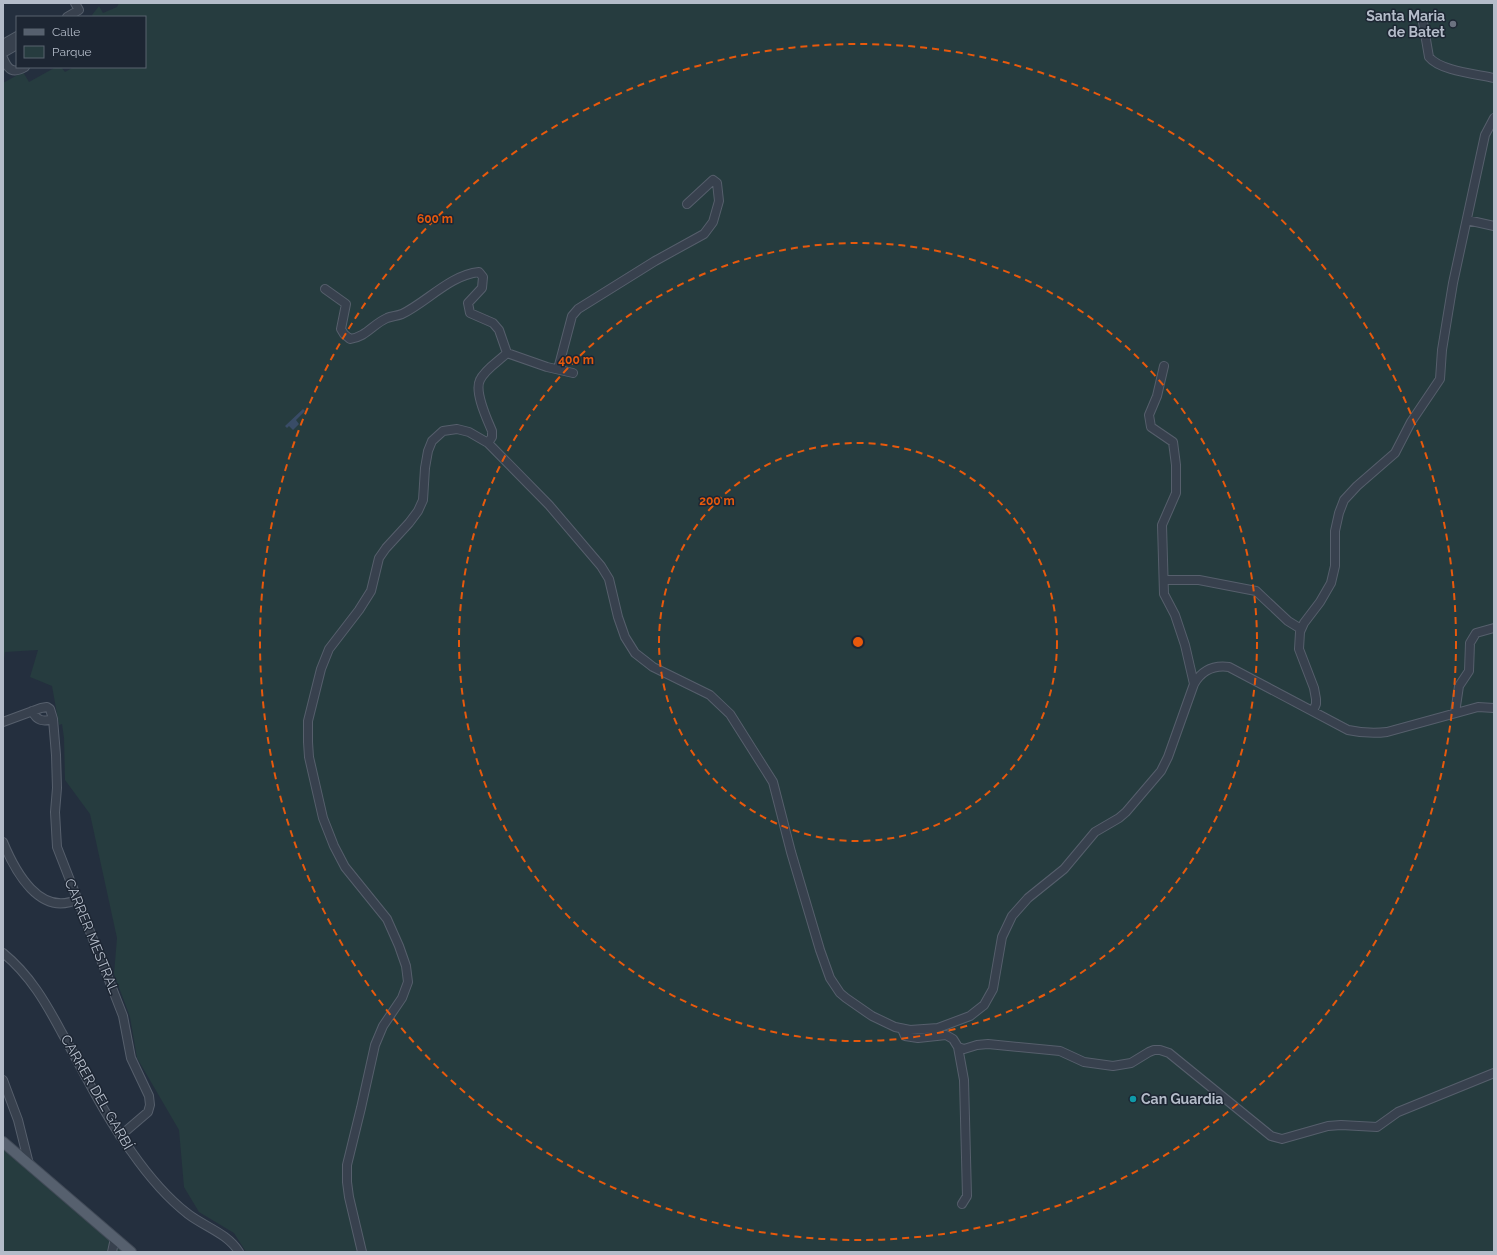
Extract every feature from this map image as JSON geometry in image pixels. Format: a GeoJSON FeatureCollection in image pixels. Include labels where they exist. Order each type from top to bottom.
{"type":"FeatureCollection","features":[{"type":"Feature","properties":{"kind":"main road"},"geometry":{"type":"LineString","coordinates":[[3,1142],[131,1252]]}},
{"type":"Feature","properties":{"kind":"street"},"geometry":{"type":"LineString","coordinates":[[69,16],[79,10],[75,3]]}},
{"type":"Feature","properties":{"kind":"street"},"geometry":{"type":"LineString","coordinates":[[1423,22],[1429,57],[1432,60],[1439,64],[1458,70],[1494,78]]}},
{"type":"Feature","properties":{"kind":"street"},"geometry":{"type":"LineString","coordinates":[[3,44],[16,37]]}},
{"type":"Feature","properties":{"kind":"street"},"geometry":{"type":"LineString","coordinates":[[3,53],[16,46]]}},
{"type":"Feature","properties":{"kind":"street"},"geometry":{"type":"LineString","coordinates":[[3,58],[7,67],[10,69],[18,71],[23,68]]}},
{"type":"Feature","properties":{"kind":"street"},"geometry":{"type":"LineString","coordinates":[[1313,711],[1316,704],[1314,688],[1299,649],[1298,641],[1301,630],[1304,623],[1320,602],[1331,583],[1335,557],[1335,535],[1339,513],[1344,500],[1357,486],[1395,453],[1411,422],[1440,379],[1443,338],[1453,283],[1485,135],[1494,118]]}},
{"type":"Feature","properties":{"kind":"street"},"geometry":{"type":"LineString","coordinates":[[558,369],[572,316],[578,309],[655,261],[704,234],[713,222],[719,201],[717,183],[714,180],[687,204]]}},
{"type":"Feature","properties":{"kind":"street"},"geometry":{"type":"LineString","coordinates":[[1467,220],[1494,226]]}},
{"type":"Feature","properties":{"kind":"street"},"geometry":{"type":"LineString","coordinates":[[324,289],[346,304],[341,329],[344,334],[350,338],[358,338],[387,318],[401,315],[427,297],[468,273],[479,272],[483,277],[482,288],[468,303],[470,314],[493,323],[498,330],[507,353],[548,367],[574,373]]}},
{"type":"Feature","properties":{"kind":"street"},"geometry":{"type":"LineString","coordinates":[[488,443],[492,437],[492,431],[479,396],[479,384],[485,373],[507,353]]}},
{"type":"Feature","properties":{"kind":"street"},"geometry":{"type":"LineString","coordinates":[[1164,366],[1157,396],[1149,415],[1151,427],[1173,442],[1176,465],[1176,493],[1162,525],[1164,594],[1175,615],[1185,645],[1194,684]]}},
{"type":"Feature","properties":{"kind":"street"},"geometry":{"type":"LineString","coordinates":[[362,1252],[346,1182],[346,1165],[361,1108],[374,1045],[382,1026],[402,998],[408,982],[406,966],[387,919],[345,867],[334,846],[323,818],[309,757],[308,721],[321,669],[330,649],[371,591],[379,558],[418,511],[423,500],[425,468],[428,451],[432,441],[443,431],[456,429],[469,432],[488,443],[549,505],[601,566],[609,579],[618,618],[625,637],[635,653],[653,667],[710,695],[730,714],[772,782],[791,852],[820,950],[830,978],[840,993],[851,1002],[879,1020],[902,1029],[917,1030],[938,1028],[970,1016],[984,1005],[990,996],[992,989],[1002,937],[1012,916],[1028,898],[1064,869],[1095,832],[1119,818],[1126,812],[1161,771],[1168,757],[1194,684],[1201,674],[1210,669],[1229,667],[1348,730],[1362,733],[1375,734],[1478,707],[1494,708]]}},
{"type":"Feature","properties":{"kind":"street"},"geometry":{"type":"LineString","coordinates":[[1164,580],[1199,580],[1256,592],[1288,621],[1301,630]]}},
{"type":"Feature","properties":{"kind":"street"},"geometry":{"type":"LineString","coordinates":[[1455,713],[1458,686],[1469,671],[1470,642],[1476,633],[1494,628]]}},
{"type":"Feature","properties":{"kind":"street"},"geometry":{"type":"LineString","coordinates":[[3,722],[32,711],[46,707],[51,711],[53,719],[46,721],[40,720],[34,716],[32,711]]}},
{"type":"Feature","properties":{"kind":"street","name":"CARRER MESTRAL"},"geometry":{"type":"LineString","coordinates":[[53,719],[56,755],[55,836],[57,847],[123,1016],[132,1062],[150,1101],[148,1112],[120,1136]]}},
{"type":"Feature","properties":{"kind":"street"},"geometry":{"type":"LineString","coordinates":[[3,842],[18,872],[34,892],[46,900],[58,904],[66,904],[78,900]]}},
{"type":"Feature","properties":{"kind":"street","name":"CARRER DEL GARBÍ"},"geometry":{"type":"LineString","coordinates":[[3,953],[23,972],[44,999],[120,1136],[154,1181],[174,1202],[190,1215],[227,1238],[239,1252]]}},
{"type":"Feature","properties":{"kind":"street"},"geometry":{"type":"LineString","coordinates":[[902,1029],[905,1036],[918,1038],[946,1035],[953,1039],[958,1047],[964,1080],[967,1196],[962,1204]]}},
{"type":"Feature","properties":{"kind":"street"},"geometry":{"type":"LineString","coordinates":[[958,1047],[964,1049],[977,1045],[988,1044],[1060,1052],[1084,1062],[1113,1066],[1131,1063],[1154,1050],[1164,1050],[1271,1136],[1282,1139],[1328,1126],[1341,1125],[1377,1127],[1398,1112],[1494,1074]]}},
{"type":"Feature","properties":{"kind":"street"},"geometry":{"type":"LineString","coordinates":[[3,1080],[18,1120],[29,1164]]}},
{"type":"Feature","properties":{"kind":"street"},"geometry":{"type":"LineString","coordinates":[[112,1252],[115,1238]]}},
{"type":"Feature","properties":{"kind":"green space"},"geometry":{"type":"Polygon","coordinates":[[[119,3],[1494,3],[1494,1252],[246,1252],[234,1233],[199,1212],[184,1187],[179,1130],[137,1058],[130,1017],[114,974],[117,938],[90,814],[65,780],[64,738],[62,724],[59,725],[52,686],[30,677],[38,650],[5,652],[3,666],[3,83],[23,72],[29,82],[54,68],[62,68],[65,72],[72,68],[146,68],[146,16],[92,15],[99,6],[103,13],[117,7],[119,3]]]}},
{"type":"Feature","properties":{"kind":"green space"},"geometry":{"type":"Polygon","coordinates":[[[3,1148],[123,1252],[3,1252],[3,1148]]]}},
{"type":"Feature","properties":{"kind":"water"},"geometry":{"type":"Polygon","coordinates":[[[303,409],[305,411],[296,420],[299,424],[293,430],[289,426],[287,428],[285,426],[303,409]]]}},
{"type":"Feature","properties":{"kind":"place","name":"Santa Maria de Batet"},"geometry":{"type":"Point","coordinates":[1453,24]}},
{"type":"Feature","properties":{"kind":"place","name":"Can Guardia"},"geometry":{"type":"Point","coordinates":[1133,1099]}}]}
